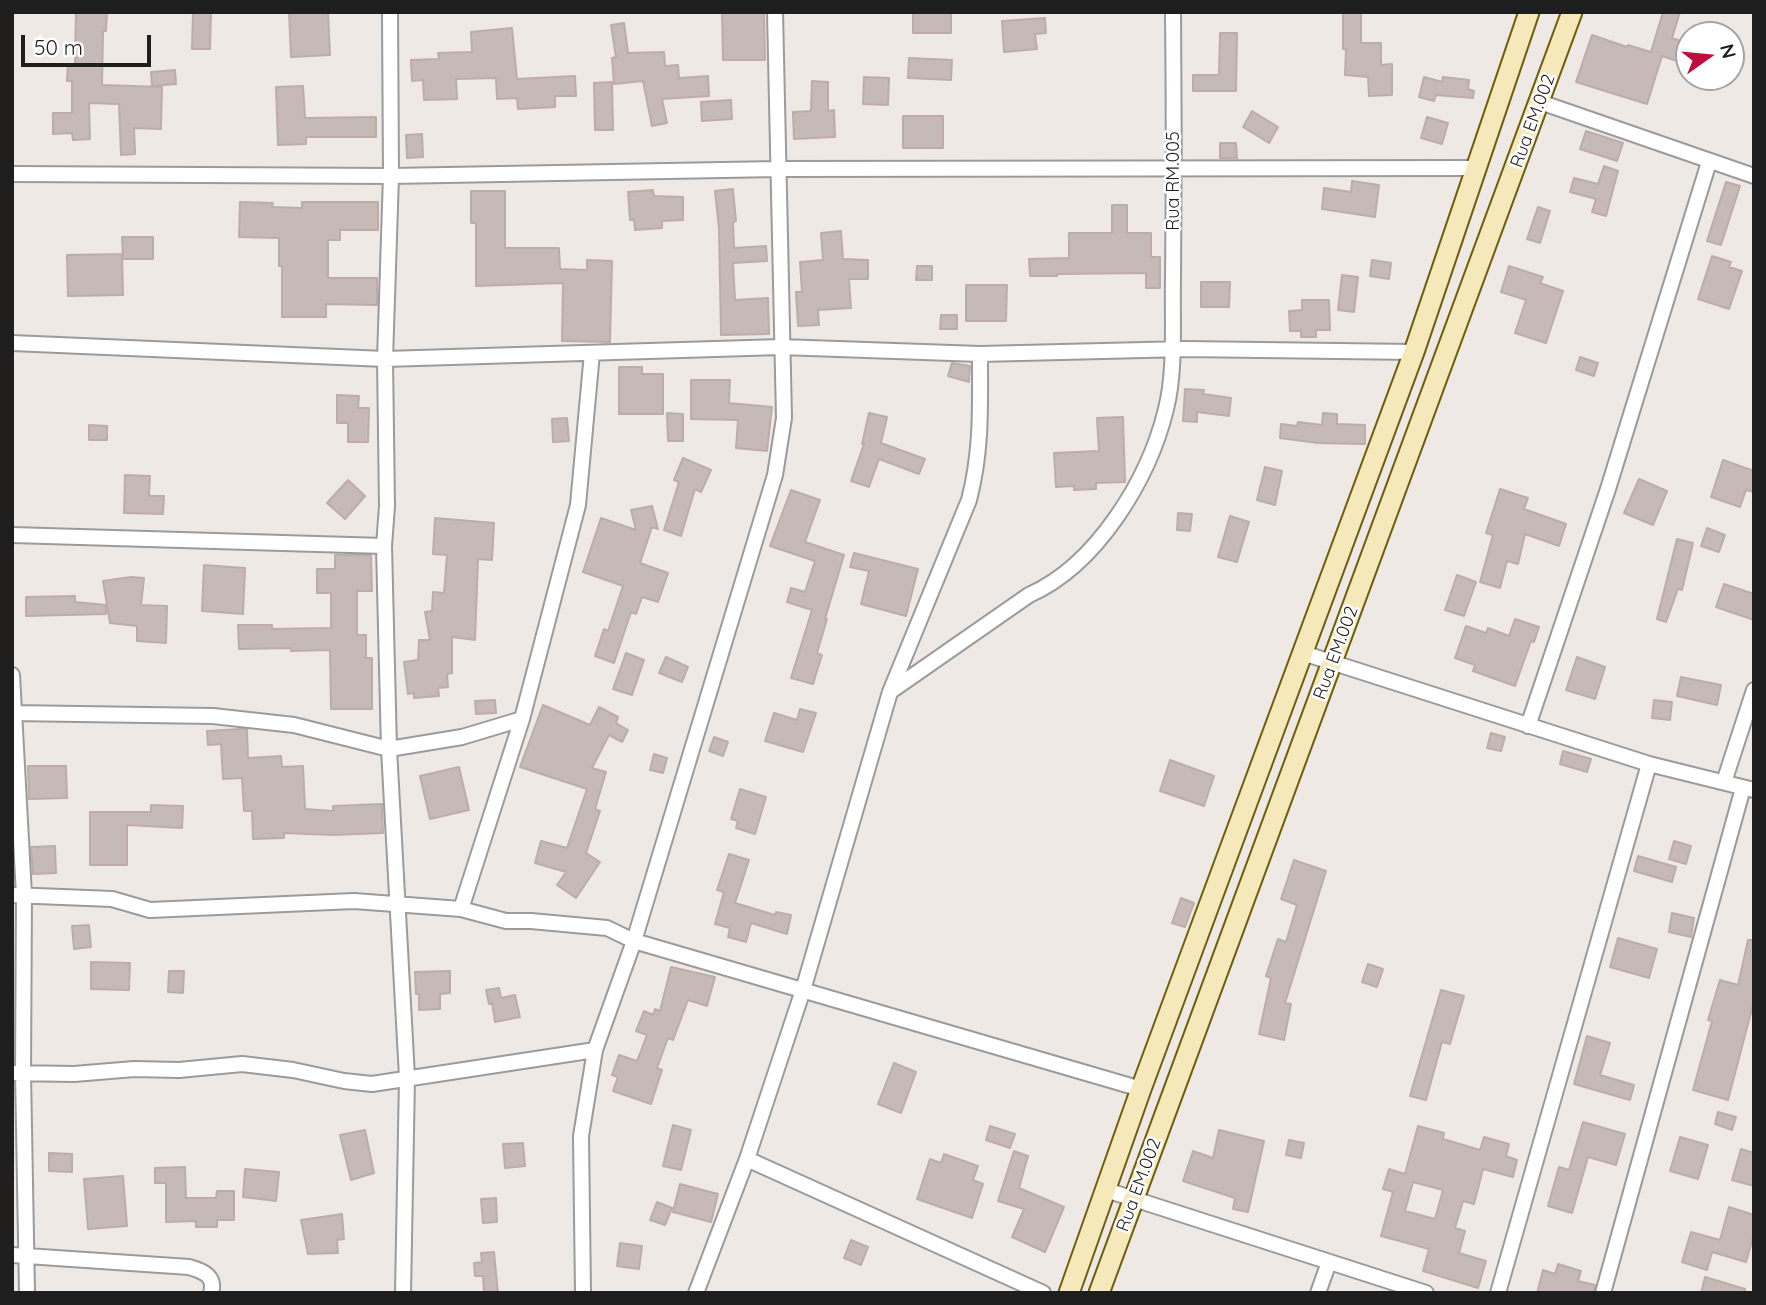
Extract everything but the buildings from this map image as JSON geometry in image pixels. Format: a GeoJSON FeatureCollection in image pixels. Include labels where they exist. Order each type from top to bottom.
{"type":"FeatureCollection","features":[{"type":"Feature","properties":{"kind":"street"},"geometry":{"type":"LineString","coordinates":[[390,12],[391,176],[385,359],[387,506],[384,546],[389,749],[407,1077],[403,1293]]}},
{"type":"Feature","properties":{"kind":"street"},"geometry":{"type":"LineString","coordinates":[[583,1293],[581,1136],[595,1050],[634,941],[775,475],[784,418],[775,12]]}},
{"type":"Feature","properties":{"kind":"street","name":"Rua RM.005"},"geometry":{"type":"LineString","coordinates":[[890,692],[1029,595],[1047,586],[1101,538],[1133,492],[1156,444],[1167,405],[1172,349],[1172,12]]}},
{"type":"Feature","properties":{"kind":"street","name":"Rua EM.002"},"geometry":{"type":"LineString","coordinates":[[1069,1293],[1141,1089],[1414,352],[1529,12]]}},
{"type":"Feature","properties":{"kind":"street","name":"Rua EM.002"},"geometry":{"type":"LineString","coordinates":[[1099,1293],[1572,12]]}},
{"type":"Feature","properties":{"kind":"street"},"geometry":{"type":"LineString","coordinates":[[1540,102],[1754,176]]}},
{"type":"Feature","properties":{"kind":"street"},"geometry":{"type":"LineString","coordinates":[[1528,726],[1608,489],[1709,162]]}},
{"type":"Feature","properties":{"kind":"street"},"geometry":{"type":"LineString","coordinates":[[12,174],[391,176],[778,169],[1476,168]]}},
{"type":"Feature","properties":{"kind":"street"},"geometry":{"type":"LineString","coordinates":[[12,343],[385,359],[782,347],[980,354],[1172,349],[1414,352]]}},
{"type":"Feature","properties":{"kind":"street"},"geometry":{"type":"LineString","coordinates":[[461,909],[522,719],[578,505],[592,353]]}},
{"type":"Feature","properties":{"kind":"street"},"geometry":{"type":"LineString","coordinates":[[696,1293],[747,1159],[803,990],[890,692],[972,490],[979,439],[980,354]]}},
{"type":"Feature","properties":{"kind":"street"},"geometry":{"type":"LineString","coordinates":[[12,535],[384,546]]}},
{"type":"Feature","properties":{"kind":"street"},"geometry":{"type":"LineString","coordinates":[[1303,653],[1649,764],[1748,789],[1603,1293]]}},
{"type":"Feature","properties":{"kind":"street"},"geometry":{"type":"LineString","coordinates":[[12,675],[18,895],[19,1255],[27,1293]]}},
{"type":"Feature","properties":{"kind":"street"},"geometry":{"type":"LineString","coordinates":[[1724,782],[1754,690]]}},
{"type":"Feature","properties":{"kind":"street"},"geometry":{"type":"LineString","coordinates":[[12,713],[213,716],[294,725],[389,749],[462,737],[522,719]]}},
{"type":"Feature","properties":{"kind":"street"},"geometry":{"type":"LineString","coordinates":[[1498,1293],[1649,764]]}},
{"type":"Feature","properties":{"kind":"street"},"geometry":{"type":"LineString","coordinates":[[18,895],[112,899],[150,910],[326,902],[397,904],[461,909],[506,921],[571,923],[607,928],[634,941],[1141,1089]]}},
{"type":"Feature","properties":{"kind":"street"},"geometry":{"type":"LineString","coordinates":[[17,1073],[179,1070],[242,1064],[362,1083],[387,1082],[595,1050]]}},
{"type":"Feature","properties":{"kind":"street"},"geometry":{"type":"LineString","coordinates":[[747,1159],[1043,1293]]}},
{"type":"Feature","properties":{"kind":"street"},"geometry":{"type":"LineString","coordinates":[[1106,1190],[1419,1292]]}},
{"type":"Feature","properties":{"kind":"street"},"geometry":{"type":"LineString","coordinates":[[19,1255],[189,1267],[201,1270],[210,1277],[211,1293]]}},
{"type":"Feature","properties":{"kind":"street"},"geometry":{"type":"LineString","coordinates":[[1318,1293],[1329,1262]]}}]}
